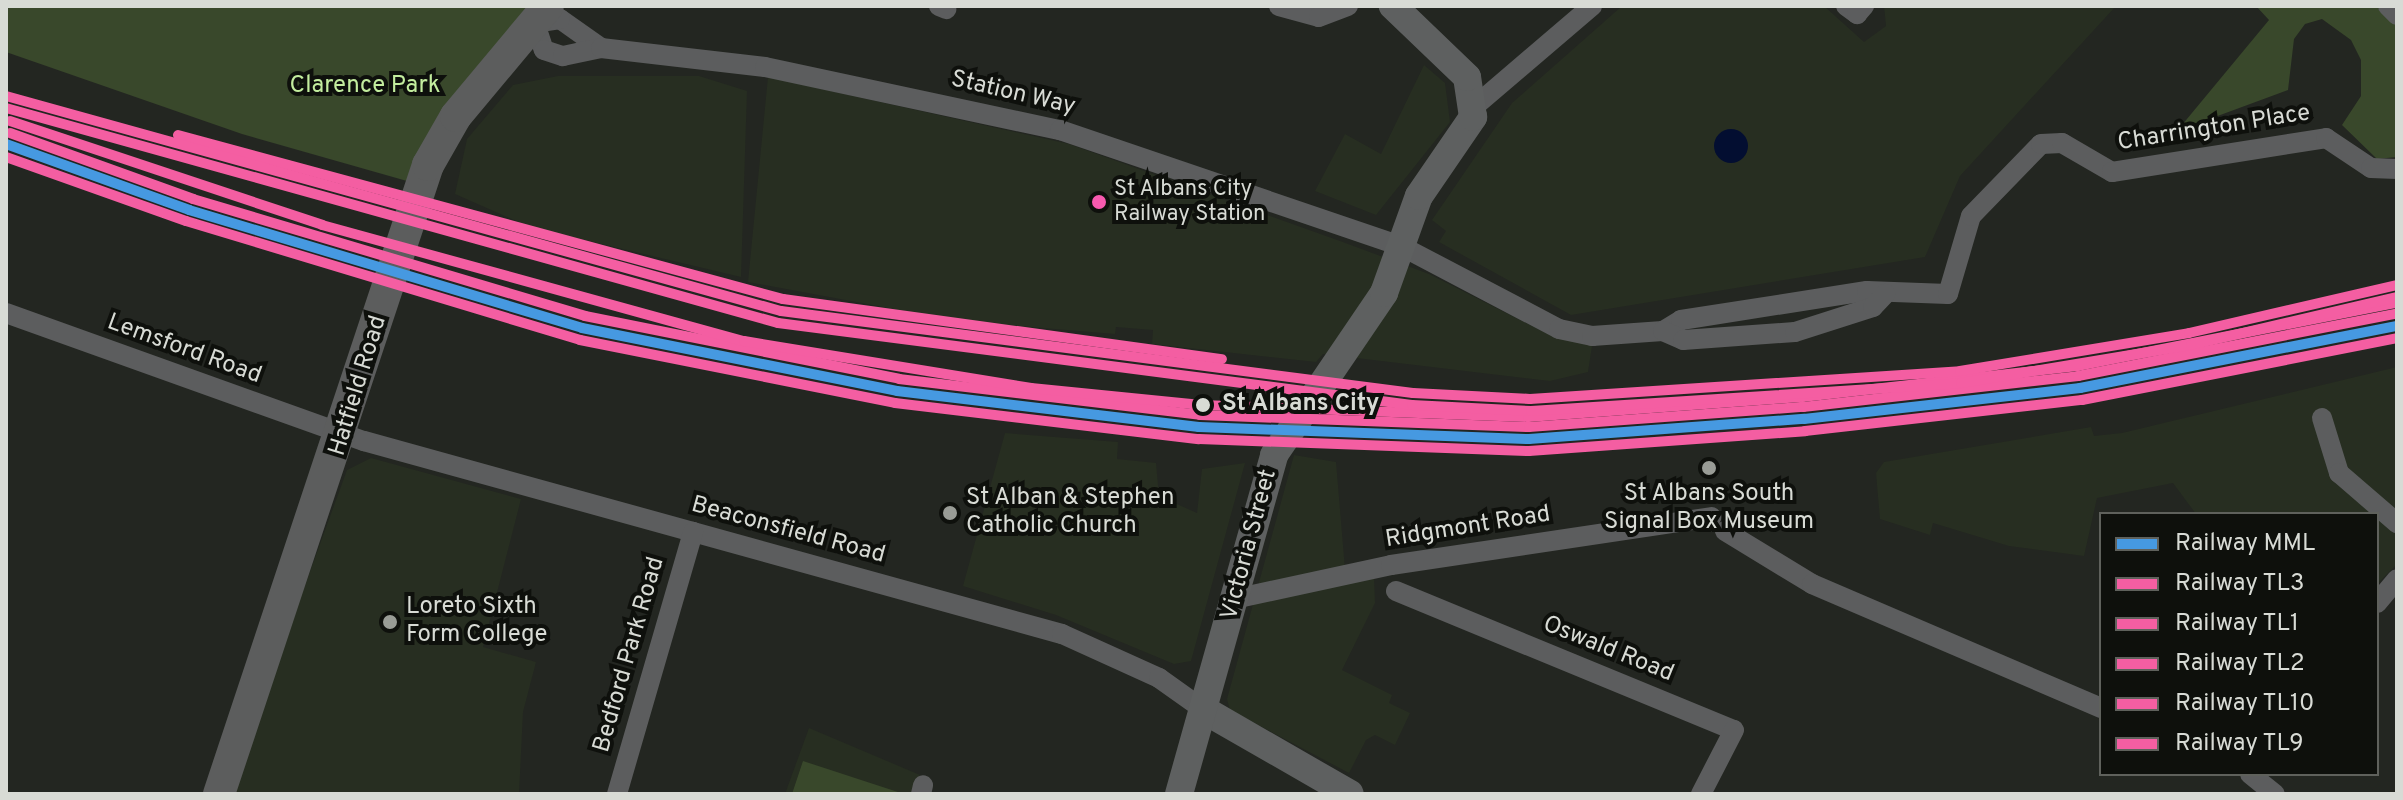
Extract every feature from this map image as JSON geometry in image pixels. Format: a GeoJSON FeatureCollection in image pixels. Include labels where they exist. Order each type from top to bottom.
{"type":"FeatureCollection","features":[{"type":"Feature","properties":{"kind":"main road"},"geometry":{"type":"LineString","coordinates":[[1393,6],[1467,77],[1475,106]]}},
{"type":"Feature","properties":{"kind":"main road","name":"Hatfield Road"},"geometry":{"type":"LineString","coordinates":[[219,794],[344,435],[419,189],[456,116],[542,14]]}},
{"type":"Feature","properties":{"kind":"main road","name":"Victoria Street"},"geometry":{"type":"LineString","coordinates":[[1179,794],[1274,455],[1378,302],[1419,196],[1475,106]]}},
{"type":"Feature","properties":{"kind":"main road"},"geometry":{"type":"LineString","coordinates":[[1204,710],[1350,794]]}},
{"type":"Feature","properties":{"kind":"street"},"geometry":{"type":"LineString","coordinates":[[1279,6],[1319,17],[1348,6]]}},
{"type":"Feature","properties":{"kind":"street"},"geometry":{"type":"LineString","coordinates":[[1475,106],[1592,6]]}},
{"type":"Feature","properties":{"kind":"street"},"geometry":{"type":"LineString","coordinates":[[1846,6],[1857,14],[1864,6]]}},
{"type":"Feature","properties":{"kind":"street"},"geometry":{"type":"LineString","coordinates":[[2388,6],[2397,15]]}},
{"type":"Feature","properties":{"kind":"street","name":"Station Way"},"geometry":{"type":"LineString","coordinates":[[601,48],[583,58],[544,50],[542,14],[560,19],[601,48],[765,67],[1060,130],[1401,246]]}},
{"type":"Feature","properties":{"kind":"street","name":"Charrington Place"},"geometry":{"type":"LineString","coordinates":[[1401,246],[1559,329],[1592,336],[1663,331],[1681,320],[1867,291],[1948,294],[1971,216],[2041,144],[2062,143],[2112,172],[2326,138],[2371,168],[2397,169]]}},
{"type":"Feature","properties":{"kind":"street","name":"Charrington Place"},"geometry":{"type":"LineString","coordinates":[[1663,331],[1683,340],[1795,332],[1873,307],[1885,294]]}},
{"type":"Feature","properties":{"kind":"street","name":"Lemsford Road"},"geometry":{"type":"LineString","coordinates":[[6,313],[344,435]]}},
{"type":"Feature","properties":{"kind":"street"},"geometry":{"type":"LineString","coordinates":[[2322,418],[2339,473],[2397,523]]}},
{"type":"Feature","properties":{"kind":"street","name":"Beaconsfield Road"},"geometry":{"type":"LineString","coordinates":[[344,435],[1062,634],[1159,678],[1204,710]]}},
{"type":"Feature","properties":{"kind":"street","name":"Ridgmont Road"},"geometry":{"type":"LineString","coordinates":[[1234,599],[1391,565],[1718,524],[1812,584],[2099,707]]}},
{"type":"Feature","properties":{"kind":"street","name":"Bedford Park Road"},"geometry":{"type":"LineString","coordinates":[[617,794],[693,532]]}},
{"type":"Feature","properties":{"kind":"street"},"geometry":{"type":"LineString","coordinates":[[2379,601],[2397,579]]}},
{"type":"Feature","properties":{"kind":"street","name":"Oswald Road"},"geometry":{"type":"LineString","coordinates":[[1396,591],[1734,730],[1701,794]]}},
{"type":"Feature","properties":{"kind":"street"},"geometry":{"type":"LineString","coordinates":[[2252,776],[2275,794]]}},
{"type":"Feature","properties":{"kind":"shaded area"},"geometry":{"type":"Polygon","coordinates":[[[1622,6],[1824,6],[1864,42],[1886,26],[1884,6],[2116,6],[1960,176],[1925,257],[1571,315],[1439,242],[1446,231],[1432,220],[1512,103],[1622,6]]]}},
{"type":"Feature","properties":{"kind":"shaded area"},"geometry":{"type":"Polygon","coordinates":[[[1424,65],[1445,83],[1450,122],[1376,215],[1315,191],[1345,134],[1381,154],[1424,65]]]}},
{"type":"Feature","properties":{"kind":"shaded area"},"geometry":{"type":"Polygon","coordinates":[[[558,76],[699,76],[747,91],[741,277],[530,227],[455,194],[467,139],[513,85],[558,76]]]}},
{"type":"Feature","properties":{"kind":"shaded area"},"geometry":{"type":"Polygon","coordinates":[[[768,77],[1069,144],[1340,241],[1429,274],[1544,332],[1592,346],[1588,372],[1550,381],[1323,354],[1316,362],[1152,344],[1153,330],[1116,327],[1115,334],[959,321],[748,282],[768,77]]]}},
{"type":"Feature","properties":{"kind":"shaded area"},"geometry":{"type":"Polygon","coordinates":[[[2397,367],[2397,564],[2379,582],[2379,512],[2195,512],[2173,483],[2097,498],[2084,556],[2009,546],[1933,523],[1930,535],[1880,519],[1876,473],[1884,462],[2091,427],[2094,436],[2122,433],[2397,367]]]}},
{"type":"Feature","properties":{"kind":"shaded area"},"geometry":{"type":"Polygon","coordinates":[[[1005,433],[1118,442],[1117,459],[1156,463],[1159,496],[1197,513],[1202,469],[1245,463],[1191,661],[1174,664],[1056,615],[963,586],[1005,433]]]}},
{"type":"Feature","properties":{"kind":"shaded area"},"geometry":{"type":"Polygon","coordinates":[[[1294,455],[1336,462],[1346,581],[1374,577],[1375,603],[1342,670],[1392,695],[1389,703],[1410,713],[1395,745],[1375,735],[1366,740],[1349,773],[1230,710],[1227,699],[1294,455]]]}},
{"type":"Feature","properties":{"kind":"shaded area","name":"Loreto Sixth Form College"},"geometry":{"type":"Polygon","coordinates":[[[371,458],[521,499],[483,647],[536,662],[523,712],[519,794],[229,794],[347,470],[371,458]]]}},
{"type":"Feature","properties":{"kind":"shaded area"},"geometry":{"type":"Polygon","coordinates":[[[809,728],[920,775],[913,794],[785,794],[809,728]]]}},
{"type":"Feature","properties":{"kind":"green space","name":"Clarence Park"},"geometry":{"type":"Polygon","coordinates":[[[6,6],[532,6],[414,183],[242,134],[6,52],[6,6]]]}},
{"type":"Feature","properties":{"kind":"green space"},"geometry":{"type":"Polygon","coordinates":[[[2256,6],[2376,6],[2397,26],[2397,157],[2377,159],[2342,125],[2361,96],[2361,60],[2351,40],[2322,19],[2305,24],[2294,39],[2288,90],[2177,131],[2269,20],[2256,6]]]}},
{"type":"Feature","properties":{"kind":"green space"},"geometry":{"type":"Polygon","coordinates":[[[803,761],[904,794],[792,794],[803,761]]]}},
{"type":"Feature","properties":{"kind":"water"},"geometry":{"type":"Polygon","coordinates":[[[1731,129],[1743,134],[1748,146],[1743,158],[1731,163],[1719,158],[1714,146],[1719,134],[1731,129]]]}},
{"type":"Feature","properties":{"kind":"rail line","name":"TL10"},"geometry":{"type":"LineString","coordinates":[[6,96],[781,311],[1413,393],[1530,399],[1960,371],[2189,333],[2397,285]]}},
{"type":"Feature","properties":{"kind":"rail line","name":"TL9"},"geometry":{"type":"LineString","coordinates":[[6,108],[778,323],[1412,405],[1531,411],[1961,383],[2191,345],[2397,297]]}},
{"type":"Feature","properties":{"kind":"rail line","name":"TL2"},"geometry":{"type":"LineString","coordinates":[[10,121],[322,225],[744,341],[1031,388],[1201,405],[1528,417],[1802,397],[2077,366],[2395,303]]}},
{"type":"Feature","properties":{"kind":"rail line","name":"TL1"},"geometry":{"type":"LineString","coordinates":[[10,133],[193,199],[585,316],[899,379],[1200,415],[1529,427],[1803,407],[2078,376],[2395,314]]}},
{"type":"Feature","properties":{"kind":"rail line","name":"TL1"},"geometry":{"type":"LineString","coordinates":[[178,135],[783,299],[1222,359]]}},
{"type":"Feature","properties":{"kind":"rail line","name":"MML"},"geometry":{"type":"LineString","coordinates":[[6,144],[189,210],[582,328],[897,391],[1199,427],[1529,439],[1804,419],[2080,388],[2397,326]]}},
{"type":"Feature","properties":{"kind":"rail line","name":"TL3"},"geometry":{"type":"LineString","coordinates":[[6,157],[186,221],[580,340],[895,403],[1199,439],[1529,451],[1805,431],[2082,400],[2397,338]]}},
{"type":"Feature","properties":{"kind":"place","name":"St Albans City Railway Station"},"geometry":{"type":"Point","coordinates":[1099,202]}},
{"type":"Feature","properties":{"kind":"place","name":"St Albans City"},"geometry":{"type":"Point","coordinates":[1203,405]}},
{"type":"Feature","properties":{"kind":"place","name":"St Albans South Signal Box Museum"},"geometry":{"type":"Point","coordinates":[1709,468]}},
{"type":"Feature","properties":{"kind":"place","name":"St Alban & Stephen Catholic Church"},"geometry":{"type":"Point","coordinates":[950,513]}},
{"type":"Feature","properties":{"kind":"place","name":"Loreto Sixth Form College"},"geometry":{"type":"Point","coordinates":[390,622]}}]}
